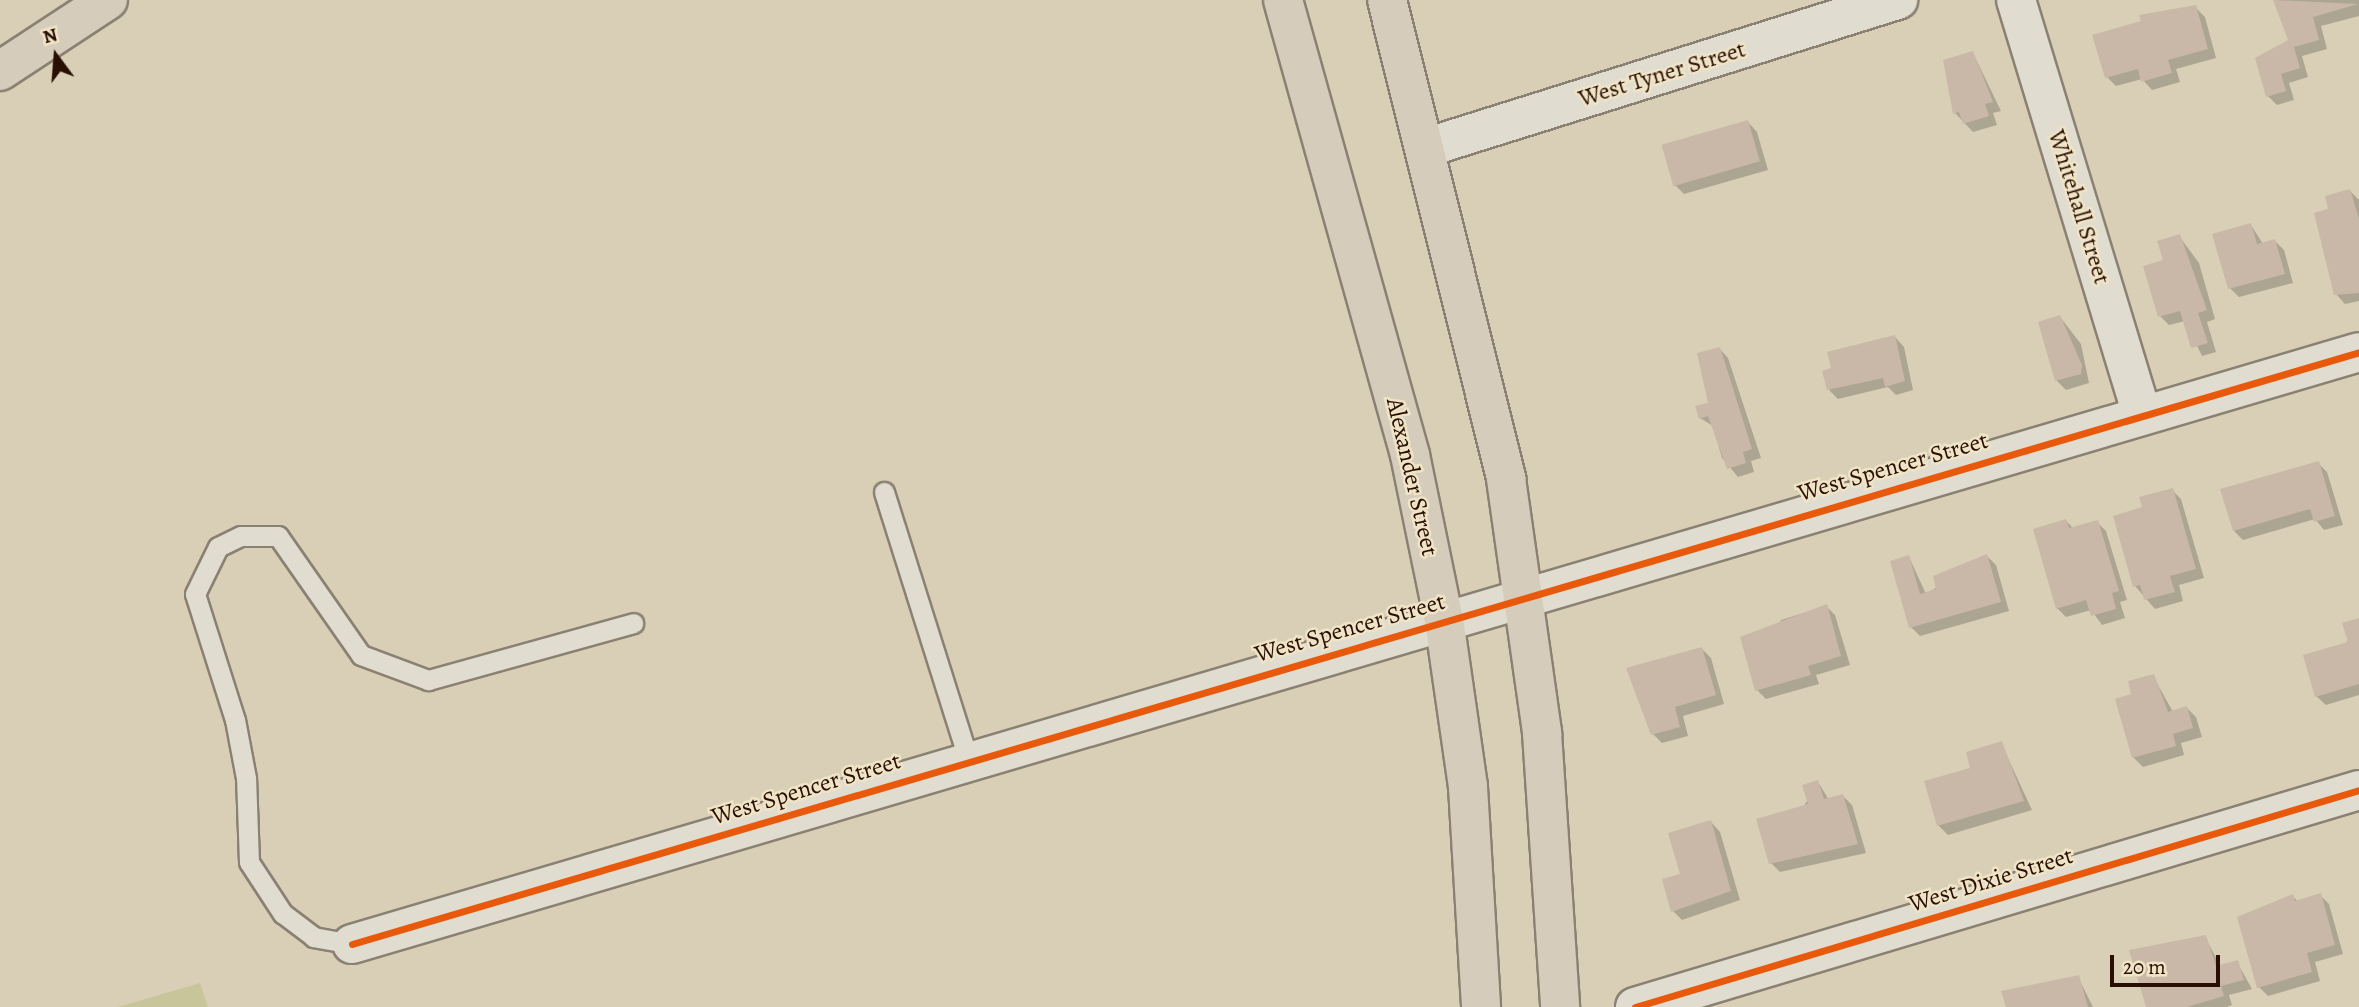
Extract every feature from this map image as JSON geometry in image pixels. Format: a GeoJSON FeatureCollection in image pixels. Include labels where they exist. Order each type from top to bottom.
{"type":"FeatureCollection","features":[{"type":"Feature","properties":{"kind":"main road"},"geometry":{"type":"LineString","coordinates":[[0,71],[108,0]]}},
{"type":"Feature","properties":{"kind":"main road","name":"Alexander Street"},"geometry":{"type":"LineString","coordinates":[[1283,0],[1410,455],[1444,620],[1468,787],[1481,1007]]}},
{"type":"Feature","properties":{"kind":"main road"},"geometry":{"type":"LineString","coordinates":[[1387,0],[1477,348],[1526,596],[1555,879],[1560,1007]]}},
{"type":"Feature","properties":{"kind":"street","name":"West Tyner Street"},"geometry":{"type":"LineString","coordinates":[[1425,148],[1898,0]]}},
{"type":"Feature","properties":{"kind":"street","name":"Whitehall Street"},"geometry":{"type":"LineString","coordinates":[[2016,0],[2142,414]]}},
{"type":"Feature","properties":{"kind":"street","name":"West Spencer Street"},"geometry":{"type":"LineString","coordinates":[[352,944],[2359,352]]}},
{"type":"Feature","properties":{"kind":"street","name":"West Dixie Street"},"geometry":{"type":"LineString","coordinates":[[1635,1007],[2359,790]]}},
{"type":"Feature","properties":{"kind":"lane"},"geometry":{"type":"LineString","coordinates":[[884,492],[969,761]]}},
{"type":"Feature","properties":{"kind":"lane"},"geometry":{"type":"LineString","coordinates":[[352,944],[314,937],[283,914],[250,862],[246,778],[235,720],[195,594],[218,547],[241,536],[278,536],[360,655],[428,680],[633,623]]}},
{"type":"Feature","properties":{"kind":"shaded area"},"geometry":{"type":"Polygon","coordinates":[[[200,983],[208,1007],[118,1007],[200,983]]]}},
{"type":"Feature","properties":{"kind":"building"},"geometry":{"type":"Polygon","coordinates":[[[2273,0],[2358,4],[2313,17],[2319,40],[2294,47],[2300,68],[2281,74],[2286,91],[2266,97],[2255,58],[2288,40],[2273,0]]]}},
{"type":"Feature","properties":{"kind":"building"},"geometry":{"type":"Polygon","coordinates":[[[2196,5],[2208,49],[2168,60],[2172,73],[2141,82],[2138,69],[2105,78],[2092,35],[2141,21],[2139,15],[2196,5]]]}},
{"type":"Feature","properties":{"kind":"building"},"geometry":{"type":"Polygon","coordinates":[[[1973,51],[1993,102],[1985,104],[1989,116],[1963,124],[1959,112],[1953,114],[1943,60],[1973,51]]]}},
{"type":"Feature","properties":{"kind":"building"},"geometry":{"type":"Polygon","coordinates":[[[1748,120],[1760,161],[1673,186],[1661,145],[1748,120]]]}},
{"type":"Feature","properties":{"kind":"building"},"geometry":{"type":"Polygon","coordinates":[[[2350,189],[2359,219],[2359,293],[2334,295],[2314,213],[2328,209],[2325,196],[2350,189]]]}},
{"type":"Feature","properties":{"kind":"building"},"geometry":{"type":"Polygon","coordinates":[[[2251,223],[2257,244],[2275,239],[2285,274],[2228,289],[2212,234],[2251,223]]]}},
{"type":"Feature","properties":{"kind":"building"},"geometry":{"type":"Polygon","coordinates":[[[2180,234],[2207,310],[2198,313],[2208,343],[2191,348],[2180,311],[2158,317],[2143,266],[2163,260],[2157,241],[2180,234]]]}},
{"type":"Feature","properties":{"kind":"building"},"geometry":{"type":"Polygon","coordinates":[[[2060,315],[2082,365],[2081,374],[2055,381],[2038,322],[2060,315]]]}},
{"type":"Feature","properties":{"kind":"building"},"geometry":{"type":"Polygon","coordinates":[[[1895,335],[1905,381],[1885,387],[1883,378],[1827,390],[1822,371],[1831,368],[1827,352],[1895,335]]]}},
{"type":"Feature","properties":{"kind":"building"},"geometry":{"type":"Polygon","coordinates":[[[1720,347],[1752,449],[1743,452],[1746,463],[1727,469],[1708,416],[1699,419],[1695,406],[1708,403],[1697,353],[1720,347]]]}},
{"type":"Feature","properties":{"kind":"building"},"geometry":{"type":"Polygon","coordinates":[[[2319,461],[2335,516],[2314,522],[2310,509],[2233,531],[2220,489],[2319,461]]]}},
{"type":"Feature","properties":{"kind":"building"},"geometry":{"type":"Polygon","coordinates":[[[2173,488],[2196,569],[2170,576],[2175,592],[2144,600],[2140,585],[2133,587],[2113,516],[2142,507],[2139,497],[2173,488]]]}},
{"type":"Feature","properties":{"kind":"building"},"geometry":{"type":"Polygon","coordinates":[[[2066,519],[2069,528],[2098,520],[2119,591],[2112,593],[2116,609],[2091,616],[2086,600],[2056,609],[2033,529],[2066,519]]]}},
{"type":"Feature","properties":{"kind":"building"},"geometry":{"type":"Polygon","coordinates":[[[1987,554],[2001,602],[1909,628],[1890,561],[1909,555],[1920,594],[1936,589],[1933,576],[1987,554]]]}},
{"type":"Feature","properties":{"kind":"building"},"geometry":{"type":"Polygon","coordinates":[[[1827,604],[1841,656],[1808,666],[1811,675],[1755,691],[1740,637],[1827,604]]]}},
{"type":"Feature","properties":{"kind":"building"},"geometry":{"type":"Polygon","coordinates":[[[2359,618],[2359,684],[2315,697],[2303,655],[2348,642],[2342,623],[2359,618]]]}},
{"type":"Feature","properties":{"kind":"building"},"geometry":{"type":"Polygon","coordinates":[[[1702,647],[1716,695],[1675,707],[1680,727],[1651,735],[1626,668],[1702,647]]]}},
{"type":"Feature","properties":{"kind":"building"},"geometry":{"type":"Polygon","coordinates":[[[2154,674],[2168,712],[2187,706],[2193,728],[2173,734],[2176,746],[2132,758],[2115,699],[2131,694],[2128,681],[2154,674]]]}},
{"type":"Feature","properties":{"kind":"building"},"geometry":{"type":"Polygon","coordinates":[[[2002,741],[2024,801],[1937,826],[1924,781],[1970,768],[1966,752],[2002,741]]]}},
{"type":"Feature","properties":{"kind":"building"},"geometry":{"type":"Polygon","coordinates":[[[1818,780],[1824,799],[1843,794],[1858,844],[1769,864],[1756,819],[1808,804],[1802,785],[1818,780]]]}},
{"type":"Feature","properties":{"kind":"building"},"geometry":{"type":"Polygon","coordinates":[[[1711,820],[1731,891],[1671,912],[1662,879],[1680,874],[1668,833],[1711,820]]]}},
{"type":"Feature","properties":{"kind":"building"},"geometry":{"type":"Polygon","coordinates":[[[2321,893],[2335,945],[2307,953],[2312,972],[2257,988],[2237,917],[2293,894],[2295,901],[2321,893]]]}},
{"type":"Feature","properties":{"kind":"building"},"geometry":{"type":"Polygon","coordinates":[[[2206,935],[2216,966],[2238,960],[2244,980],[2221,986],[2224,996],[2187,1007],[2146,1007],[2129,950],[2206,935]]]}},
{"type":"Feature","properties":{"kind":"building"},"geometry":{"type":"Polygon","coordinates":[[[2079,975],[2088,1007],[2006,1007],[2001,991],[2079,975]]]}},
{"type":"Feature","properties":{"kind":"cycle path"},"geometry":{"type":"LineString","coordinates":[[352,944],[2359,352]]}},
{"type":"Feature","properties":{"kind":"cycle path"},"geometry":{"type":"LineString","coordinates":[[1635,1007],[2359,790]]}}]}
